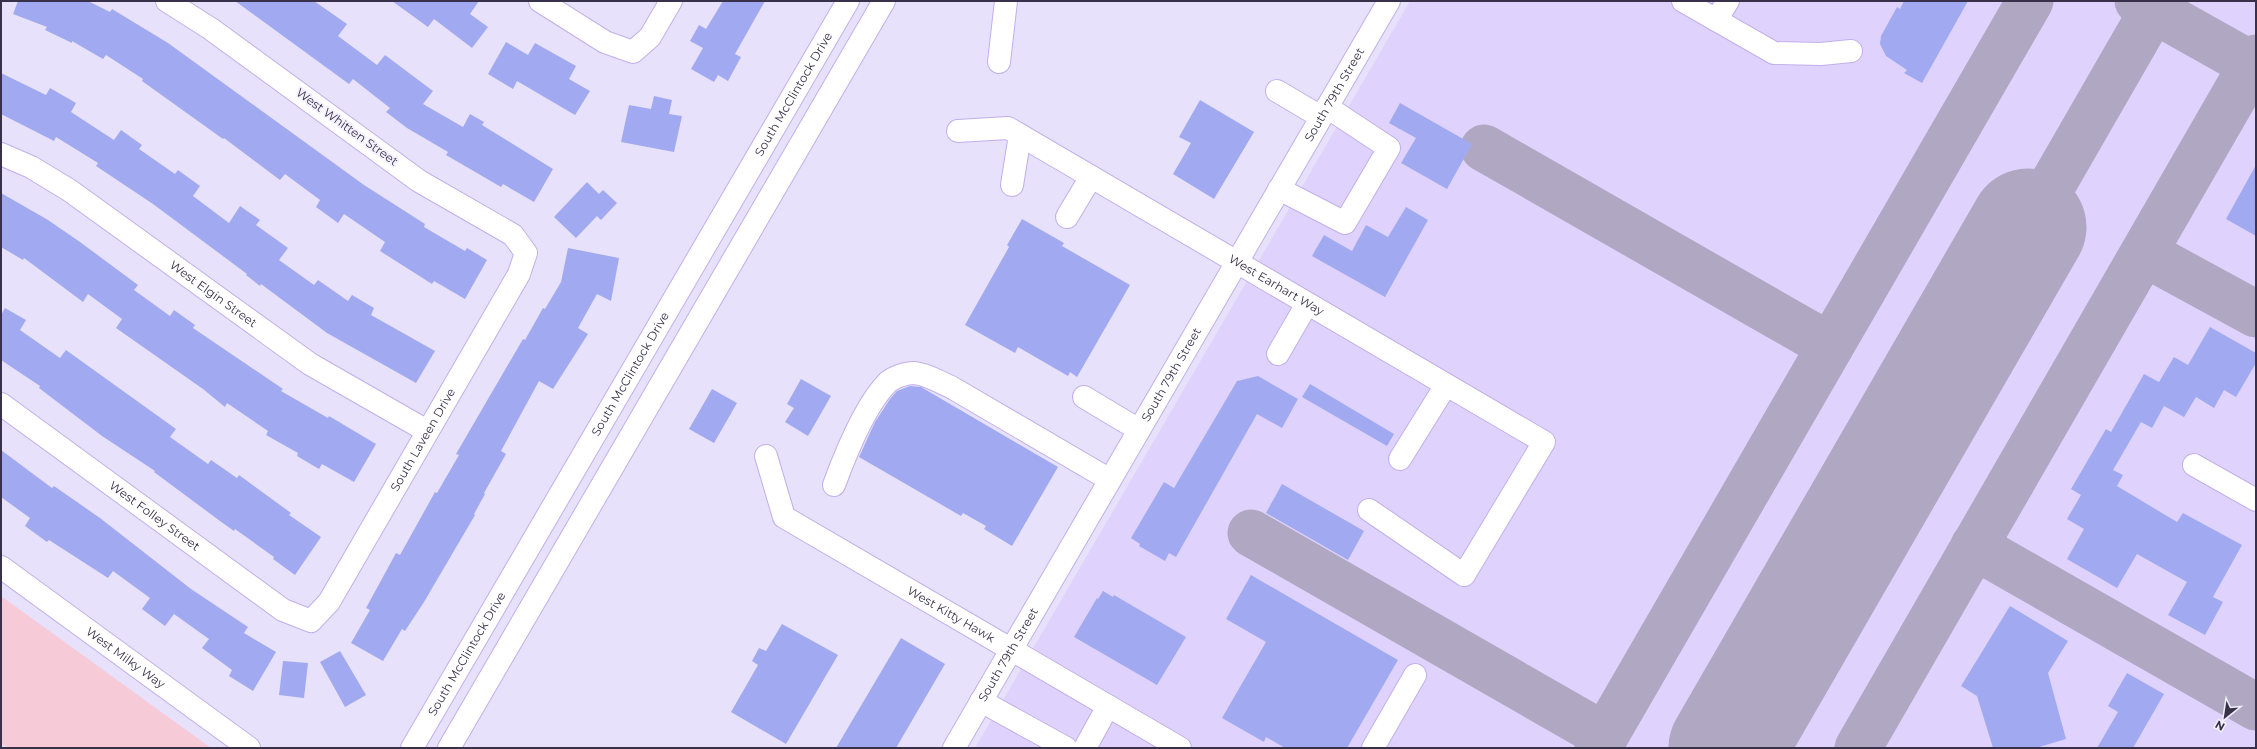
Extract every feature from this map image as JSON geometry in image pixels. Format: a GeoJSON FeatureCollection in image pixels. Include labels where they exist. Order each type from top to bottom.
{"type":"FeatureCollection","features":[{"type":"Feature","properties":{"kind":"street","name":"West Whitten Street"},"geometry":{"type":"LineString","coordinates":[[167,1],[218,34],[419,180],[513,235],[526,253]]}},
{"type":"Feature","properties":{"kind":"street"},"geometry":{"type":"LineString","coordinates":[[540,1],[605,42],[633,52],[650,37],[671,1]]}},
{"type":"Feature","properties":{"kind":"street","name":"South McClintock Drive"},"geometry":{"type":"LineString","coordinates":[[412,748],[848,1]]}},
{"type":"Feature","properties":{"kind":"street"},"geometry":{"type":"LineString","coordinates":[[449,748],[884,1]]}},
{"type":"Feature","properties":{"kind":"street"},"geometry":{"type":"LineString","coordinates":[[999,62],[1006,1]]}},
{"type":"Feature","properties":{"kind":"street","name":"South 79th Street"},"geometry":{"type":"LineString","coordinates":[[954,748],[1389,1]]}},
{"type":"Feature","properties":{"kind":"street"},"geometry":{"type":"LineString","coordinates":[[1683,1],[1774,52],[1821,54],[1851,51]]}},
{"type":"Feature","properties":{"kind":"street"},"geometry":{"type":"LineString","coordinates":[[1716,20],[1728,1]]}},
{"type":"Feature","properties":{"kind":"street"},"geometry":{"type":"LineString","coordinates":[[1277,91],[1324,112],[1389,148],[1345,223],[1279,189]]}},
{"type":"Feature","properties":{"kind":"street"},"geometry":{"type":"LineString","coordinates":[[958,131],[1014,132],[1012,185]]}},
{"type":"Feature","properties":{"kind":"street","name":"West Earhart Way"},"geometry":{"type":"LineString","coordinates":[[1014,132],[1544,442],[1464,575],[1368,510]]}},
{"type":"Feature","properties":{"kind":"street","name":"West Elgin Street"},"geometry":{"type":"LineString","coordinates":[[1,154],[31,167],[69,190],[310,364],[427,431]]}},
{"type":"Feature","properties":{"kind":"street"},"geometry":{"type":"LineString","coordinates":[[1067,217],[1091,177]]}},
{"type":"Feature","properties":{"kind":"street","name":"South Laveen Drive"},"geometry":{"type":"LineString","coordinates":[[311,621],[329,602],[519,274],[526,253]]}},
{"type":"Feature","properties":{"kind":"street"},"geometry":{"type":"LineString","coordinates":[[1278,354],[1307,304]]}},
{"type":"Feature","properties":{"kind":"street"},"geometry":{"type":"LineString","coordinates":[[834,485],[848,449],[877,396],[889,381],[898,376],[914,373],[930,377],[951,387],[1110,480]]}},
{"type":"Feature","properties":{"kind":"street"},"geometry":{"type":"LineString","coordinates":[[1400,459],[1446,386]]}},
{"type":"Feature","properties":{"kind":"street"},"geometry":{"type":"LineString","coordinates":[[1084,397],[1139,430]]}},
{"type":"Feature","properties":{"kind":"street","name":"West Folley Street"},"geometry":{"type":"LineString","coordinates":[[1,404],[283,610],[311,621]]}},
{"type":"Feature","properties":{"kind":"street","name":"West Kitty Hawk"},"geometry":{"type":"LineString","coordinates":[[766,456],[784,517],[1108,706],[1152,741],[1180,748]]}},
{"type":"Feature","properties":{"kind":"street"},"geometry":{"type":"LineString","coordinates":[[2194,465],[2256,500]]}},
{"type":"Feature","properties":{"kind":"street","name":"West Milky Way"},"geometry":{"type":"LineString","coordinates":[[1,567],[249,748]]}},
{"type":"Feature","properties":{"kind":"street"},"geometry":{"type":"LineString","coordinates":[[1373,748],[1416,675]]}},
{"type":"Feature","properties":{"kind":"street"},"geometry":{"type":"LineString","coordinates":[[981,701],[1066,748]]}},
{"type":"Feature","properties":{"kind":"street"},"geometry":{"type":"LineString","coordinates":[[1085,748],[1108,706]]}},
{"type":"Feature","properties":{"kind":"shaded area"},"geometry":{"type":"Polygon","coordinates":[[[1410,1],[2256,1],[2256,748],[975,748],[1410,1]]]}},
{"type":"Feature","properties":{"kind":"shaded area"},"geometry":{"type":"Polygon","coordinates":[[[1,596],[211,748],[9,748],[1,744],[1,596]]]}},
{"type":"Feature","properties":{"kind":"building"},"geometry":{"type":"Polygon","coordinates":[[[18,1],[88,1],[110,12],[112,9],[168,43],[364,185],[425,224],[424,227],[465,251],[467,248],[487,260],[465,299],[434,281],[432,284],[380,251],[385,242],[344,214],[338,223],[316,207],[320,200],[285,174],[280,180],[224,138],[223,139],[142,81],[143,79],[106,55],[103,59],[72,41],[72,43],[45,30],[47,27],[13,14],[18,1]]]}},
{"type":"Feature","properties":{"kind":"building"},"geometry":{"type":"Polygon","coordinates":[[[235,1],[314,1],[347,24],[338,36],[377,65],[385,55],[433,91],[423,104],[463,127],[470,114],[484,122],[482,125],[553,169],[534,202],[503,184],[501,187],[446,155],[448,152],[407,128],[386,112],[390,108],[353,79],[349,84],[235,1]]]}},
{"type":"Feature","properties":{"kind":"building"},"geometry":{"type":"Polygon","coordinates":[[[392,1],[479,1],[470,14],[488,27],[472,48],[434,19],[428,27],[392,1]]]}},
{"type":"Feature","properties":{"kind":"building"},"geometry":{"type":"Polygon","coordinates":[[[723,1],[765,1],[735,54],[741,57],[728,81],[718,75],[714,82],[691,69],[703,48],[690,41],[699,25],[706,29],[723,1]]]}},
{"type":"Feature","properties":{"kind":"building"},"geometry":{"type":"Polygon","coordinates":[[[1904,1],[1968,1],[1922,83],[1904,73],[1907,70],[1886,56],[1880,44],[1881,36],[1897,7],[1900,9],[1904,1]]]}},
{"type":"Feature","properties":{"kind":"building"},"geometry":{"type":"Polygon","coordinates":[[[506,42],[528,55],[535,43],[576,66],[569,79],[590,91],[575,115],[517,81],[513,89],[488,74],[506,42]]]}},
{"type":"Feature","properties":{"kind":"building"},"geometry":{"type":"Polygon","coordinates":[[[1,73],[46,95],[50,88],[76,103],[71,112],[114,140],[121,130],[142,145],[139,149],[175,174],[178,170],[200,186],[193,196],[229,223],[240,206],[260,220],[256,225],[288,248],[279,260],[314,285],[318,280],[348,301],[352,295],[374,308],[371,315],[435,351],[416,383],[327,333],[261,284],[260,286],[246,275],[247,274],[153,204],[96,166],[98,163],[56,137],[54,141],[1,114],[1,73]]]}},
{"type":"Feature","properties":{"kind":"building"},"geometry":{"type":"Polygon","coordinates":[[[654,96],[672,100],[669,114],[682,116],[674,152],[621,142],[629,105],[651,109],[654,96]]]}},
{"type":"Feature","properties":{"kind":"building"},"geometry":{"type":"Polygon","coordinates":[[[1200,100],[1254,132],[1214,199],[1173,174],[1191,143],[1179,137],[1200,100]]]}},
{"type":"Feature","properties":{"kind":"building"},"geometry":{"type":"Polygon","coordinates":[[[1400,103],[1472,144],[1447,189],[1401,163],[1416,138],[1389,123],[1400,103]]]}},
{"type":"Feature","properties":{"kind":"building"},"geometry":{"type":"Polygon","coordinates":[[[2256,165],[2256,236],[2226,219],[2256,165]]]}},
{"type":"Feature","properties":{"kind":"building"},"geometry":{"type":"Polygon","coordinates":[[[587,182],[599,194],[603,190],[617,203],[601,220],[597,216],[576,238],[554,217],[587,182]]]}},
{"type":"Feature","properties":{"kind":"building"},"geometry":{"type":"Polygon","coordinates":[[[1,193],[48,220],[80,242],[138,285],[134,290],[170,316],[174,310],[195,325],[193,328],[283,389],[281,391],[328,418],[329,416],[376,444],[354,482],[322,464],[319,469],[297,456],[298,453],[266,435],[268,431],[227,403],[225,407],[203,389],[116,328],[122,319],[88,294],[83,302],[24,258],[23,260],[1,247],[1,193]]]}},
{"type":"Feature","properties":{"kind":"building"},"geometry":{"type":"Polygon","coordinates":[[[1406,207],[1428,220],[1385,297],[1312,256],[1324,235],[1352,251],[1366,225],[1388,237],[1406,207]]]}},
{"type":"Feature","properties":{"kind":"building"},"geometry":{"type":"Polygon","coordinates":[[[1022,219],[1064,243],[1062,246],[1130,285],[1077,377],[1070,372],[1068,376],[1018,347],[1015,353],[965,325],[1009,247],[1007,245],[1022,219]]]}},
{"type":"Feature","properties":{"kind":"building"},"geometry":{"type":"Polygon","coordinates":[[[568,248],[619,258],[611,301],[597,294],[578,328],[588,334],[553,389],[539,381],[501,451],[506,454],[484,493],[485,494],[474,514],[475,515],[424,602],[405,631],[402,629],[383,661],[351,643],[370,610],[366,608],[396,553],[400,555],[435,492],[437,493],[459,455],[456,454],[523,339],[525,340],[543,308],[545,309],[561,282],[568,248]]]}},
{"type":"Feature","properties":{"kind":"building"},"geometry":{"type":"Polygon","coordinates":[[[5,308],[26,320],[20,330],[60,358],[66,350],[176,429],[170,437],[208,464],[211,460],[237,478],[239,475],[291,513],[289,515],[321,537],[295,575],[273,559],[274,557],[235,529],[234,531],[220,521],[154,472],[155,471],[102,436],[39,388],[40,386],[1,360],[1,315],[5,308]]]}},
{"type":"Feature","properties":{"kind":"building"},"geometry":{"type":"Polygon","coordinates":[[[2210,327],[2256,353],[2256,363],[2236,397],[2224,390],[2214,408],[2196,397],[2184,417],[2164,406],[2152,428],[2141,422],[2113,470],[2123,475],[2117,486],[2177,522],[2183,513],[2242,545],[2213,597],[2223,602],[2205,635],[2168,615],[2187,582],[2137,554],[2117,588],[2067,559],[2084,529],[2067,519],[2081,495],[2071,489],[2106,429],[2111,432],[2144,374],[2159,382],[2174,357],[2188,365],[2210,327]]]}},
{"type":"Feature","properties":{"kind":"building"},"geometry":{"type":"Polygon","coordinates":[[[1258,376],[1298,399],[1282,428],[1257,414],[1176,557],[1169,553],[1165,561],[1139,546],[1140,544],[1131,538],[1164,482],[1174,488],[1237,381],[1258,376]]]}},
{"type":"Feature","properties":{"kind":"building"},"geometry":{"type":"Polygon","coordinates":[[[801,379],[831,396],[808,436],[785,422],[794,408],[787,404],[801,379]]]}},
{"type":"Feature","properties":{"kind":"building"},"geometry":{"type":"Polygon","coordinates":[[[1310,384],[1394,434],[1387,446],[1302,397],[1310,384]]]}},
{"type":"Feature","properties":{"kind":"building"},"geometry":{"type":"Polygon","coordinates":[[[910,386],[921,387],[1058,467],[1012,546],[984,529],[986,526],[963,513],[961,516],[859,457],[875,422],[890,399],[897,391],[910,386]]]}},
{"type":"Feature","properties":{"kind":"building"},"geometry":{"type":"Polygon","coordinates":[[[712,389],[737,403],[714,443],[689,429],[712,389]]]}},
{"type":"Feature","properties":{"kind":"building"},"geometry":{"type":"Polygon","coordinates":[[[1,450],[52,488],[54,486],[100,518],[191,589],[248,627],[244,633],[276,652],[253,691],[229,676],[232,670],[202,648],[209,639],[174,614],[165,626],[142,609],[150,598],[113,571],[108,578],[49,540],[47,542],[25,526],[30,518],[1,497],[1,450]]]}},
{"type":"Feature","properties":{"kind":"building"},"geometry":{"type":"Polygon","coordinates":[[[1282,484],[1364,531],[1348,560],[1266,513],[1282,484]]]}},
{"type":"Feature","properties":{"kind":"building"},"geometry":{"type":"Polygon","coordinates":[[[1251,575],[1398,660],[1347,748],[1285,748],[1266,737],[1264,742],[1222,718],[1266,642],[1226,619],[1251,575]]]}},
{"type":"Feature","properties":{"kind":"building"},"geometry":{"type":"Polygon","coordinates":[[[1103,591],[1113,597],[1114,595],[1186,637],[1157,685],[1074,637],[1097,598],[1098,599],[1103,591]]]}},
{"type":"Feature","properties":{"kind":"building"},"geometry":{"type":"Polygon","coordinates":[[[2010,606],[2068,641],[2048,673],[2066,739],[2036,748],[1993,748],[1977,696],[1961,686],[2010,606]]]}},
{"type":"Feature","properties":{"kind":"building"},"geometry":{"type":"Polygon","coordinates":[[[782,624],[838,655],[786,744],[731,712],[758,665],[752,661],[759,648],[766,651],[782,624]]]}},
{"type":"Feature","properties":{"kind":"building"},"geometry":{"type":"Polygon","coordinates":[[[901,638],[945,664],[896,748],[836,748],[901,638]]]}},
{"type":"Feature","properties":{"kind":"building"},"geometry":{"type":"Polygon","coordinates":[[[340,651],[366,695],[345,707],[320,662],[340,651]]]}},
{"type":"Feature","properties":{"kind":"building"},"geometry":{"type":"Polygon","coordinates":[[[283,661],[308,663],[304,698],[279,695],[283,661]]]}},
{"type":"Feature","properties":{"kind":"building"},"geometry":{"type":"Polygon","coordinates":[[[2127,673],[2164,694],[2133,748],[2097,748],[2118,712],[2108,706],[2127,673]]]}},
{"type":"Feature","properties":{"kind":"taxiway"},"geometry":{"type":"LineString","coordinates":[[1598,748],[2030,1]]}},
{"type":"Feature","properties":{"kind":"taxiway"},"geometry":{"type":"LineString","coordinates":[[2138,1],[2252,65]]}},
{"type":"Feature","properties":{"kind":"taxiway"},"geometry":{"type":"LineString","coordinates":[[2028,227],[2153,10]]}},
{"type":"Feature","properties":{"kind":"taxiway"},"geometry":{"type":"LineString","coordinates":[[1858,748],[2256,58]]}},
{"type":"Feature","properties":{"kind":"taxiway"},"geometry":{"type":"LineString","coordinates":[[1484,148],[1830,346]]}},
{"type":"Feature","properties":{"kind":"taxiway"},"geometry":{"type":"LineString","coordinates":[[2144,253],[2256,314]]}},
{"type":"Feature","properties":{"kind":"taxiway"},"geometry":{"type":"LineString","coordinates":[[1251,533],[1605,736]]}},
{"type":"Feature","properties":{"kind":"taxiway"},"geometry":{"type":"LineString","coordinates":[[1974,546],[2256,707]]}},
{"type":"Feature","properties":{"kind":"runway"},"geometry":{"type":"LineString","coordinates":[[1727,748],[2028,227]]}}]}
